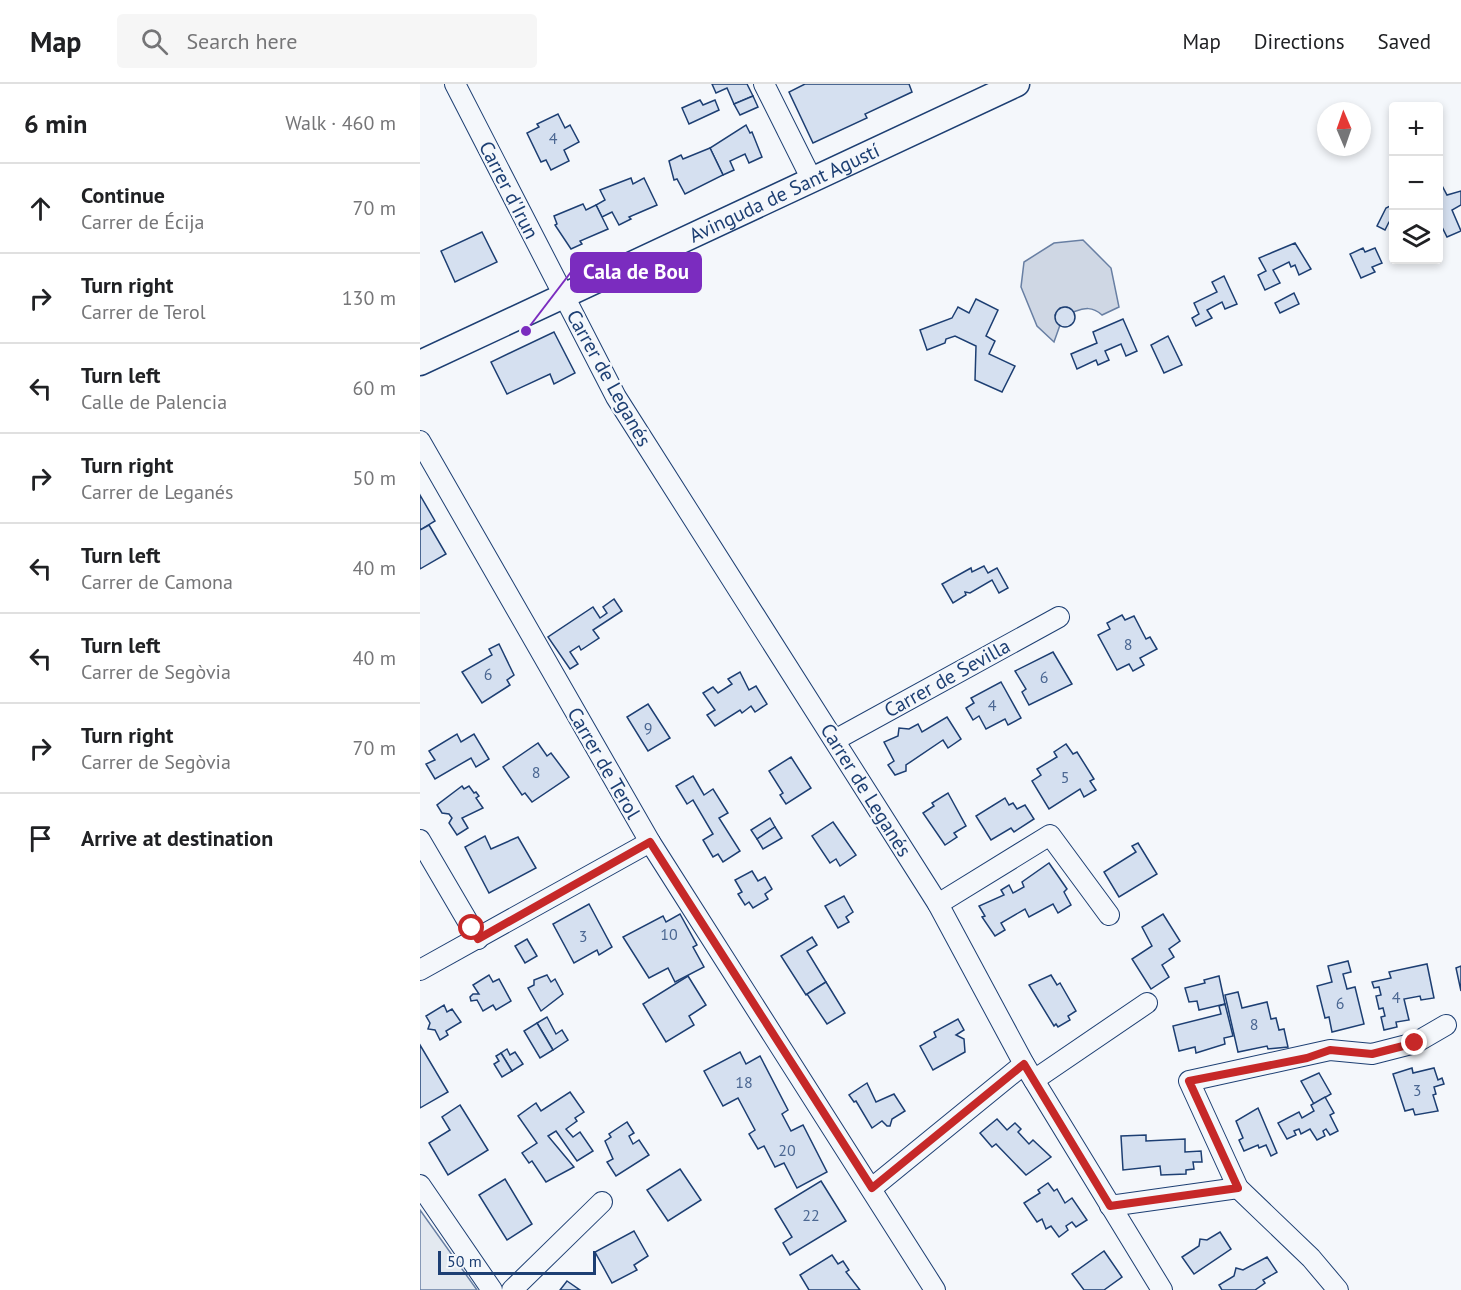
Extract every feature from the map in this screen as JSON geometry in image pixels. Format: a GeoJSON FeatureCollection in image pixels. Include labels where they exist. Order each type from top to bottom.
{"type":"FeatureCollection","features":[{"type":"Feature","properties":{"kind":"street","name":"Carrer d'Irun"},"geometry":{"type":"LineString","coordinates":[[454,84],[563,296]]}},
{"type":"Feature","properties":{"kind":"street"},"geometry":{"type":"LineString","coordinates":[[764,84],[812,180]]}},
{"type":"Feature","properties":{"kind":"street","name":"Avinguda de Sant Agustí"},"geometry":{"type":"LineString","coordinates":[[420,363],[1017,84]]}},
{"type":"Feature","properties":{"kind":"street","name":"Carrer de Leganés"},"geometry":{"type":"LineString","coordinates":[[563,296],[616,397],[938,904],[1029,1072],[1162,1290]]}},
{"type":"Feature","properties":{"kind":"street","name":"Carrer de Terol"},"geometry":{"type":"LineString","coordinates":[[420,441],[650,842],[936,1290]]}},
{"type":"Feature","properties":{"kind":"street","name":"Carrer de Sevilla"},"geometry":{"type":"LineString","coordinates":[[835,740],[1059,617]]}},
{"type":"Feature","properties":{"kind":"street"},"geometry":{"type":"LineString","coordinates":[[938,904],[1050,836],[1109,915]]}},
{"type":"Feature","properties":{"kind":"street"},"geometry":{"type":"LineString","coordinates":[[420,840],[478,939]]}},
{"type":"Feature","properties":{"kind":"street"},"geometry":{"type":"LineString","coordinates":[[420,970],[650,842]]}},
{"type":"Feature","properties":{"kind":"street"},"geometry":{"type":"LineString","coordinates":[[872,1188],[1029,1072],[1147,1004]]}},
{"type":"Feature","properties":{"kind":"street"},"geometry":{"type":"LineString","coordinates":[[1338,1290],[1311,1258],[1238,1188],[1189,1081],[1307,1058],[1330,1050],[1372,1054],[1415,1043],[1446,1025]]}},
{"type":"Feature","properties":{"kind":"street"},"geometry":{"type":"LineString","coordinates":[[420,1185],[492,1290]]}},
{"type":"Feature","properties":{"kind":"street"},"geometry":{"type":"LineString","coordinates":[[1110,1206],[1238,1188]]}},
{"type":"Feature","properties":{"kind":"street"},"geometry":{"type":"LineString","coordinates":[[512,1290],[602,1202]]}},
{"type":"Feature","properties":{"kind":"shaded area"},"geometry":{"type":"Polygon","coordinates":[[[1083,240],[1111,268],[1119,307],[1102,315],[1092,309],[1073,312],[1067,307],[1060,308],[1055,315],[1060,325],[1054,342],[1037,326],[1021,287],[1024,262],[1054,243],[1083,240]]]}},
{"type":"Feature","properties":{"kind":"shaded area"},"geometry":{"type":"Polygon","coordinates":[[[420,1210],[477,1290],[420,1290],[420,1210]]]}},
{"type":"Feature","properties":{"kind":"building"},"geometry":{"type":"Polygon","coordinates":[[[712,84],[747,84],[753,96],[734,104],[727,88],[716,93],[712,84]]]}},
{"type":"Feature","properties":{"kind":"building"},"geometry":{"type":"Polygon","coordinates":[[[805,84],[909,84],[912,92],[865,114],[867,118],[813,143],[789,92],[805,84]]]}},
{"type":"Feature","properties":{"kind":"building"},"geometry":{"type":"Polygon","coordinates":[[[753,96],[758,107],[740,115],[734,104],[753,96]]]}},
{"type":"Feature","properties":{"kind":"building"},"geometry":{"type":"Polygon","coordinates":[[[700,100],[703,105],[715,100],[719,110],[689,124],[682,108],[700,100]]]}},
{"type":"Feature","properties":{"kind":"building"},"geometry":{"type":"Polygon","coordinates":[[[558,114],[565,128],[570,125],[579,142],[564,150],[569,161],[551,170],[546,160],[541,162],[527,133],[539,127],[537,124],[558,114]]]}},
{"type":"Feature","properties":{"kind":"building"},"geometry":{"type":"Polygon","coordinates":[[[746,125],[750,133],[752,132],[762,157],[749,163],[745,154],[730,161],[734,170],[723,175],[710,148],[746,125]]]}},
{"type":"Feature","properties":{"kind":"building"},"geometry":{"type":"Polygon","coordinates":[[[710,148],[723,175],[685,194],[677,179],[674,180],[669,161],[681,155],[683,159],[710,148]]]}},
{"type":"Feature","properties":{"kind":"building"},"geometry":{"type":"Polygon","coordinates":[[[631,178],[633,184],[644,178],[657,205],[629,217],[631,219],[619,225],[612,212],[602,217],[596,205],[605,200],[600,190],[631,178]]]}},
{"type":"Feature","properties":{"kind":"building"},"geometry":{"type":"Polygon","coordinates":[[[1443,187],[1447,195],[1461,191],[1461,205],[1452,210],[1461,231],[1447,237],[1443,229],[1443,187]]]}},
{"type":"Feature","properties":{"kind":"building"},"geometry":{"type":"Polygon","coordinates":[[[583,204],[586,210],[596,205],[608,229],[580,241],[582,244],[571,249],[555,225],[557,224],[554,216],[583,204]]]}},
{"type":"Feature","properties":{"kind":"building"},"geometry":{"type":"Polygon","coordinates":[[[1389,206],[1389,222],[1385,230],[1377,226],[1389,206]]]}},
{"type":"Feature","properties":{"kind":"building"},"geometry":{"type":"Polygon","coordinates":[[[482,232],[497,262],[455,282],[441,251],[482,232]]]}},
{"type":"Feature","properties":{"kind":"building"},"geometry":{"type":"Polygon","coordinates":[[[1295,243],[1311,269],[1299,275],[1295,265],[1291,267],[1289,262],[1273,270],[1280,283],[1265,290],[1258,275],[1266,271],[1259,258],[1295,243]]]}},
{"type":"Feature","properties":{"kind":"building"},"geometry":{"type":"Polygon","coordinates":[[[1363,248],[1365,252],[1375,248],[1382,263],[1372,267],[1375,272],[1361,278],[1350,254],[1363,248]]]}},
{"type":"Feature","properties":{"kind":"building"},"geometry":{"type":"Polygon","coordinates":[[[1224,276],[1237,304],[1225,309],[1222,302],[1207,310],[1212,318],[1196,326],[1192,318],[1199,314],[1194,303],[1217,292],[1212,282],[1224,276]]]}},
{"type":"Feature","properties":{"kind":"building"},"geometry":{"type":"Polygon","coordinates":[[[1294,293],[1299,304],[1280,313],[1275,303],[1294,293]]]}},
{"type":"Feature","properties":{"kind":"building"},"geometry":{"type":"Polygon","coordinates":[[[976,299],[998,310],[986,336],[995,341],[989,354],[1015,366],[1002,392],[975,380],[976,346],[955,336],[927,350],[920,330],[952,318],[958,307],[969,313],[976,299]]]}},
{"type":"Feature","properties":{"kind":"building"},"geometry":{"type":"Polygon","coordinates":[[[1065,307],[1072,310],[1075,317],[1072,324],[1065,327],[1058,324],[1055,317],[1058,310],[1065,307]]]}},
{"type":"Feature","properties":{"kind":"building"},"geometry":{"type":"Polygon","coordinates":[[[1123,319],[1137,351],[1126,356],[1121,344],[1105,351],[1109,360],[1098,365],[1096,360],[1077,369],[1071,354],[1097,343],[1093,332],[1123,319]]]}},
{"type":"Feature","properties":{"kind":"building"},"geometry":{"type":"Polygon","coordinates":[[[554,332],[575,373],[554,384],[550,374],[507,394],[491,362],[554,332]]]}},
{"type":"Feature","properties":{"kind":"building"},"geometry":{"type":"Polygon","coordinates":[[[1168,336],[1182,365],[1164,373],[1151,345],[1168,336]]]}},
{"type":"Feature","properties":{"kind":"building"},"geometry":{"type":"Polygon","coordinates":[[[420,495],[435,521],[420,530],[420,495]]]}},
{"type":"Feature","properties":{"kind":"building"},"geometry":{"type":"Polygon","coordinates":[[[429,525],[446,554],[420,569],[420,530],[429,525]]]}},
{"type":"Feature","properties":{"kind":"building"},"geometry":{"type":"Polygon","coordinates":[[[984,566],[988,573],[997,568],[1008,588],[999,593],[992,580],[970,593],[965,592],[966,595],[953,603],[942,584],[971,568],[972,572],[984,566]]]}},
{"type":"Feature","properties":{"kind":"building"},"geometry":{"type":"Polygon","coordinates":[[[614,599],[622,611],[593,630],[599,638],[581,650],[579,646],[570,652],[578,664],[570,669],[548,637],[593,607],[600,618],[607,613],[603,607],[614,599]]]}},
{"type":"Feature","properties":{"kind":"building"},"geometry":{"type":"Polygon","coordinates":[[[1122,615],[1125,620],[1134,616],[1146,639],[1150,637],[1157,649],[1140,658],[1144,665],[1133,671],[1129,664],[1117,670],[1098,635],[1110,629],[1107,623],[1122,615]]]}},
{"type":"Feature","properties":{"kind":"building"},"geometry":{"type":"Polygon","coordinates":[[[499,644],[514,675],[507,680],[510,685],[482,703],[462,672],[492,655],[489,649],[499,644]]]}},
{"type":"Feature","properties":{"kind":"building"},"geometry":{"type":"Polygon","coordinates":[[[1053,652],[1072,684],[1029,705],[1022,692],[1026,689],[1015,671],[1053,652]]]}},
{"type":"Feature","properties":{"kind":"building"},"geometry":{"type":"Polygon","coordinates":[[[740,672],[749,690],[756,686],[767,704],[755,712],[751,706],[742,713],[740,710],[715,726],[707,715],[715,710],[703,693],[713,687],[718,693],[732,684],[728,679],[740,672]]]}},
{"type":"Feature","properties":{"kind":"building"},"geometry":{"type":"Polygon","coordinates":[[[1001,682],[1021,718],[1008,725],[1005,719],[986,729],[979,716],[973,720],[966,708],[974,703],[971,698],[1001,682]]]}},
{"type":"Feature","properties":{"kind":"building"},"geometry":{"type":"Polygon","coordinates":[[[648,704],[670,738],[648,751],[627,717],[648,704]]]}},
{"type":"Feature","properties":{"kind":"building"},"geometry":{"type":"Polygon","coordinates":[[[947,717],[961,739],[948,748],[943,740],[906,765],[906,771],[895,775],[888,765],[894,761],[884,742],[898,736],[899,728],[909,729],[918,724],[922,732],[947,717]]]}},
{"type":"Feature","properties":{"kind":"building"},"geometry":{"type":"Polygon","coordinates":[[[457,734],[461,742],[474,734],[489,759],[476,767],[471,758],[435,779],[426,764],[435,760],[429,751],[457,734]]]}},
{"type":"Feature","properties":{"kind":"building"},"geometry":{"type":"Polygon","coordinates":[[[538,743],[547,756],[551,753],[569,777],[532,802],[525,793],[522,795],[503,767],[538,743]]]}},
{"type":"Feature","properties":{"kind":"building"},"geometry":{"type":"Polygon","coordinates":[[[1066,744],[1073,754],[1077,752],[1094,779],[1090,781],[1096,790],[1084,797],[1080,789],[1049,809],[1032,781],[1041,775],[1037,769],[1057,757],[1054,752],[1066,744]]]}},
{"type":"Feature","properties":{"kind":"building"},"geometry":{"type":"Polygon","coordinates":[[[791,757],[811,788],[786,804],[780,795],[783,793],[769,771],[791,757]]]}},
{"type":"Feature","properties":{"kind":"building"},"geometry":{"type":"Polygon","coordinates":[[[693,776],[704,795],[713,789],[728,813],[719,818],[740,851],[723,862],[718,854],[713,857],[703,840],[713,834],[693,800],[687,804],[676,786],[693,776]]]}},
{"type":"Feature","properties":{"kind":"building"},"geometry":{"type":"Polygon","coordinates":[[[462,786],[464,789],[469,786],[474,793],[476,792],[479,796],[476,798],[483,808],[462,818],[468,828],[457,835],[449,823],[452,818],[449,814],[442,813],[437,805],[462,786]]]}},
{"type":"Feature","properties":{"kind":"building"},"geometry":{"type":"Polygon","coordinates":[[[948,793],[966,826],[954,833],[957,837],[945,845],[923,813],[934,806],[932,803],[948,793]]]}},
{"type":"Feature","properties":{"kind":"building"},"geometry":{"type":"Polygon","coordinates":[[[1005,798],[1009,805],[1013,803],[1017,809],[1025,805],[1034,819],[1014,832],[1011,828],[991,840],[976,816],[1005,798]]]}},
{"type":"Feature","properties":{"kind":"building"},"geometry":{"type":"Polygon","coordinates":[[[770,818],[775,827],[757,839],[751,830],[770,818]]]}},
{"type":"Feature","properties":{"kind":"building"},"geometry":{"type":"Polygon","coordinates":[[[833,822],[856,855],[840,866],[836,859],[830,863],[812,836],[833,822]]]}},
{"type":"Feature","properties":{"kind":"building"},"geometry":{"type":"Polygon","coordinates":[[[775,827],[782,838],[763,849],[757,839],[775,827]]]}},
{"type":"Feature","properties":{"kind":"building"},"geometry":{"type":"Polygon","coordinates":[[[485,836],[491,849],[518,837],[536,868],[489,893],[465,847],[485,836]]]}},
{"type":"Feature","properties":{"kind":"building"},"geometry":{"type":"Polygon","coordinates":[[[1138,843],[1157,874],[1119,897],[1104,872],[1136,852],[1132,846],[1138,843]]]}},
{"type":"Feature","properties":{"kind":"building"},"geometry":{"type":"Polygon","coordinates":[[[1049,863],[1067,889],[1064,892],[1071,905],[1058,913],[1053,904],[1029,917],[1025,909],[1001,923],[1005,930],[995,936],[982,917],[985,916],[979,906],[1004,895],[1001,890],[1009,885],[1013,893],[1024,887],[1022,882],[1049,863]]]}},
{"type":"Feature","properties":{"kind":"building"},"geometry":{"type":"Polygon","coordinates":[[[752,871],[758,881],[765,877],[772,889],[765,894],[768,899],[753,908],[749,902],[745,905],[738,894],[742,892],[735,880],[752,871]]]}},
{"type":"Feature","properties":{"kind":"building"},"geometry":{"type":"Polygon","coordinates":[[[844,896],[853,912],[846,917],[849,922],[838,928],[825,906],[844,896]]]}},
{"type":"Feature","properties":{"kind":"building"},"geometry":{"type":"Polygon","coordinates":[[[589,904],[612,947],[599,955],[597,950],[574,963],[553,924],[589,904]]]}},
{"type":"Feature","properties":{"kind":"building"},"geometry":{"type":"Polygon","coordinates":[[[680,914],[697,945],[693,947],[704,967],[675,982],[668,968],[649,978],[623,937],[663,916],[666,922],[680,914]]]}},
{"type":"Feature","properties":{"kind":"building"},"geometry":{"type":"Polygon","coordinates":[[[1163,914],[1180,941],[1169,949],[1174,957],[1162,965],[1169,977],[1151,989],[1132,959],[1152,946],[1142,927],[1163,914]]]}},
{"type":"Feature","properties":{"kind":"building"},"geometry":{"type":"Polygon","coordinates":[[[812,937],[817,945],[807,951],[826,982],[806,995],[781,956],[812,937]]]}},
{"type":"Feature","properties":{"kind":"building"},"geometry":{"type":"Polygon","coordinates":[[[527,939],[537,956],[525,963],[515,946],[527,939]]]}},
{"type":"Feature","properties":{"kind":"building"},"geometry":{"type":"Polygon","coordinates":[[[1348,961],[1351,972],[1343,974],[1347,989],[1355,987],[1364,1024],[1332,1032],[1329,1017],[1325,1018],[1317,986],[1332,982],[1328,966],[1348,961]]]}},
{"type":"Feature","properties":{"kind":"building"},"geometry":{"type":"Polygon","coordinates":[[[1427,964],[1434,998],[1421,1000],[1420,996],[1404,999],[1409,1020],[1396,1022],[1397,1027],[1384,1030],[1381,1017],[1385,1016],[1383,1008],[1379,1009],[1376,996],[1381,995],[1379,987],[1374,988],[1372,982],[1391,978],[1389,972],[1427,964]]]}},
{"type":"Feature","properties":{"kind":"building"},"geometry":{"type":"Polygon","coordinates":[[[1461,966],[1461,991],[1456,968],[1461,966]]]}},
{"type":"Feature","properties":{"kind":"building"},"geometry":{"type":"Polygon","coordinates":[[[489,975],[493,982],[499,979],[511,1001],[496,1010],[493,1005],[483,1011],[477,1000],[471,1001],[470,997],[473,994],[479,994],[473,985],[489,975]]]}},
{"type":"Feature","properties":{"kind":"building"},"geometry":{"type":"Polygon","coordinates":[[[547,975],[551,982],[555,979],[563,994],[541,1011],[528,988],[534,985],[534,980],[547,975]]]}},
{"type":"Feature","properties":{"kind":"building"},"geometry":{"type":"Polygon","coordinates":[[[1051,975],[1057,985],[1060,983],[1076,1011],[1068,1016],[1070,1020],[1058,1027],[1056,1024],[1054,1026],[1029,985],[1051,975]]]}},
{"type":"Feature","properties":{"kind":"building"},"geometry":{"type":"Polygon","coordinates":[[[688,976],[706,1005],[689,1016],[694,1025],[666,1042],[643,1004],[688,976]]]}},
{"type":"Feature","properties":{"kind":"building"},"geometry":{"type":"Polygon","coordinates":[[[1219,976],[1225,1004],[1199,1010],[1197,1001],[1189,1002],[1185,988],[1205,983],[1204,980],[1219,976]]]}},
{"type":"Feature","properties":{"kind":"building"},"geometry":{"type":"Polygon","coordinates":[[[826,982],[845,1013],[827,1024],[807,994],[826,982]]]}},
{"type":"Feature","properties":{"kind":"building"},"geometry":{"type":"Polygon","coordinates":[[[1238,992],[1242,1008],[1267,1002],[1271,1019],[1276,1018],[1279,1030],[1284,1029],[1288,1047],[1268,1049],[1267,1046],[1238,1052],[1225,995],[1238,992]]]}},
{"type":"Feature","properties":{"kind":"building"},"geometry":{"type":"Polygon","coordinates":[[[1225,1004],[1233,1036],[1224,1038],[1225,1044],[1196,1053],[1195,1047],[1179,1051],[1173,1026],[1221,1014],[1219,1006],[1225,1004]]]}},
{"type":"Feature","properties":{"kind":"building"},"geometry":{"type":"Polygon","coordinates":[[[444,1005],[447,1012],[452,1009],[461,1022],[446,1031],[448,1035],[440,1040],[435,1030],[428,1029],[430,1023],[426,1016],[444,1005]]]}},
{"type":"Feature","properties":{"kind":"building"},"geometry":{"type":"Polygon","coordinates":[[[547,1017],[556,1034],[562,1030],[568,1040],[553,1050],[537,1023],[547,1017]]]}},
{"type":"Feature","properties":{"kind":"building"},"geometry":{"type":"Polygon","coordinates":[[[958,1019],[964,1030],[956,1035],[964,1039],[965,1052],[933,1070],[920,1046],[936,1037],[934,1032],[958,1019]]]}},
{"type":"Feature","properties":{"kind":"building"},"geometry":{"type":"Polygon","coordinates":[[[537,1023],[553,1050],[540,1058],[524,1031],[537,1023]]]}},
{"type":"Feature","properties":{"kind":"building"},"geometry":{"type":"Polygon","coordinates":[[[420,1045],[448,1092],[420,1108],[420,1045]]]}},
{"type":"Feature","properties":{"kind":"building"},"geometry":{"type":"Polygon","coordinates":[[[507,1049],[510,1055],[515,1052],[523,1064],[512,1071],[501,1053],[507,1049]]]}},
{"type":"Feature","properties":{"kind":"building"},"geometry":{"type":"Polygon","coordinates":[[[740,1052],[746,1064],[760,1056],[788,1110],[782,1114],[791,1131],[803,1125],[827,1172],[797,1188],[784,1163],[775,1167],[764,1146],[758,1149],[749,1134],[755,1130],[738,1098],[723,1106],[704,1071],[740,1052]]]}},
{"type":"Feature","properties":{"kind":"building"},"geometry":{"type":"Polygon","coordinates":[[[501,1053],[512,1071],[502,1077],[494,1064],[499,1061],[496,1056],[501,1053]]]}},
{"type":"Feature","properties":{"kind":"building"},"geometry":{"type":"Polygon","coordinates":[[[1412,1068],[1413,1073],[1434,1068],[1438,1080],[1442,1078],[1444,1084],[1434,1087],[1436,1094],[1433,1095],[1438,1111],[1415,1115],[1413,1109],[1405,1111],[1393,1074],[1412,1068]]]}},
{"type":"Feature","properties":{"kind":"building"},"geometry":{"type":"Polygon","coordinates":[[[1319,1073],[1331,1094],[1314,1104],[1301,1081],[1319,1073]]]}},
{"type":"Feature","properties":{"kind":"building"},"geometry":{"type":"Polygon","coordinates":[[[867,1083],[876,1102],[894,1094],[905,1111],[892,1119],[890,1126],[882,1121],[872,1128],[856,1101],[854,1102],[849,1095],[867,1083]]]}},
{"type":"Feature","properties":{"kind":"building"},"geometry":{"type":"Polygon","coordinates":[[[570,1092],[584,1112],[575,1118],[577,1121],[566,1129],[573,1137],[580,1132],[593,1151],[577,1161],[556,1131],[548,1136],[574,1167],[546,1182],[532,1161],[529,1163],[522,1153],[537,1143],[518,1116],[536,1103],[541,1111],[570,1092]]]}},
{"type":"Feature","properties":{"kind":"building"},"geometry":{"type":"Polygon","coordinates":[[[1325,1097],[1334,1113],[1330,1115],[1338,1131],[1330,1135],[1326,1129],[1323,1131],[1325,1136],[1317,1140],[1310,1129],[1301,1134],[1299,1129],[1294,1131],[1296,1135],[1287,1139],[1278,1123],[1299,1112],[1302,1118],[1314,1111],[1311,1105],[1325,1097]]]}},
{"type":"Feature","properties":{"kind":"building"},"geometry":{"type":"Polygon","coordinates":[[[460,1105],[488,1150],[448,1175],[429,1143],[450,1130],[442,1117],[460,1105]]]}},
{"type":"Feature","properties":{"kind":"building"},"geometry":{"type":"Polygon","coordinates":[[[1258,1108],[1277,1153],[1271,1156],[1266,1145],[1259,1148],[1258,1145],[1244,1151],[1239,1140],[1243,1138],[1236,1121],[1258,1108]]]}},
{"type":"Feature","properties":{"kind":"building"},"geometry":{"type":"Polygon","coordinates":[[[997,1119],[1007,1130],[1015,1123],[1021,1129],[1018,1132],[1029,1144],[1033,1140],[1051,1157],[1026,1175],[996,1144],[992,1147],[980,1133],[997,1119]]]}},
{"type":"Feature","properties":{"kind":"building"},"geometry":{"type":"Polygon","coordinates":[[[627,1122],[634,1133],[629,1136],[633,1144],[639,1140],[649,1155],[616,1176],[607,1162],[613,1159],[605,1141],[611,1137],[609,1134],[627,1122]]]}},
{"type":"Feature","properties":{"kind":"building"},"geometry":{"type":"Polygon","coordinates":[[[1146,1135],[1146,1141],[1185,1139],[1185,1152],[1201,1151],[1202,1162],[1193,1162],[1194,1169],[1186,1170],[1186,1174],[1161,1175],[1160,1166],[1123,1170],[1121,1136],[1146,1135]]]}},
{"type":"Feature","properties":{"kind":"building"},"geometry":{"type":"Polygon","coordinates":[[[680,1169],[701,1200],[668,1221],[647,1190],[680,1169]]]}},
{"type":"Feature","properties":{"kind":"building"},"geometry":{"type":"Polygon","coordinates":[[[505,1179],[532,1224],[507,1240],[479,1195],[505,1179]]]}},
{"type":"Feature","properties":{"kind":"building"},"geometry":{"type":"Polygon","coordinates":[[[821,1181],[846,1221],[790,1255],[783,1243],[792,1237],[775,1209],[821,1181]]]}},
{"type":"Feature","properties":{"kind":"building"},"geometry":{"type":"Polygon","coordinates":[[[1048,1183],[1054,1191],[1057,1189],[1065,1203],[1072,1198],[1087,1220],[1076,1227],[1072,1222],[1066,1226],[1068,1230],[1059,1237],[1051,1226],[1046,1229],[1042,1219],[1037,1222],[1024,1203],[1040,1193],[1038,1190],[1048,1183]]]}},
{"type":"Feature","properties":{"kind":"building"},"geometry":{"type":"Polygon","coordinates":[[[634,1231],[648,1256],[634,1265],[637,1270],[612,1283],[595,1252],[634,1231]]]}},
{"type":"Feature","properties":{"kind":"building"},"geometry":{"type":"Polygon","coordinates":[[[1220,1232],[1231,1249],[1194,1274],[1182,1257],[1199,1246],[1200,1239],[1207,1240],[1220,1232]]]}},
{"type":"Feature","properties":{"kind":"building"},"geometry":{"type":"Polygon","coordinates":[[[1104,1251],[1122,1277],[1104,1290],[1084,1290],[1072,1274],[1104,1251]]]}},
{"type":"Feature","properties":{"kind":"building"},"geometry":{"type":"Polygon","coordinates":[[[832,1255],[838,1264],[843,1261],[849,1270],[846,1272],[860,1290],[809,1290],[800,1275],[832,1255]]]}},
{"type":"Feature","properties":{"kind":"building"},"geometry":{"type":"Polygon","coordinates":[[[1267,1257],[1277,1272],[1263,1280],[1265,1283],[1255,1290],[1222,1290],[1219,1285],[1234,1276],[1236,1268],[1243,1270],[1267,1257]]]}},
{"type":"Feature","properties":{"kind":"building"},"geometry":{"type":"Polygon","coordinates":[[[567,1281],[580,1290],[560,1290],[567,1281]]]}},
{"type":"Feature","properties":{"kind":"place","name":"Cala de Bou"},"geometry":{"type":"Point","coordinates":[526,331]}},
{"type":"Feature","properties":{"kind":"route"},"geometry":{"type":"LineString","coordinates":[[472,928],[478,939],[650,842],[872,1188],[1024,1064],[1110,1206],[1238,1188],[1189,1081],[1307,1058],[1330,1050],[1372,1054],[1415,1043]]}}]}
